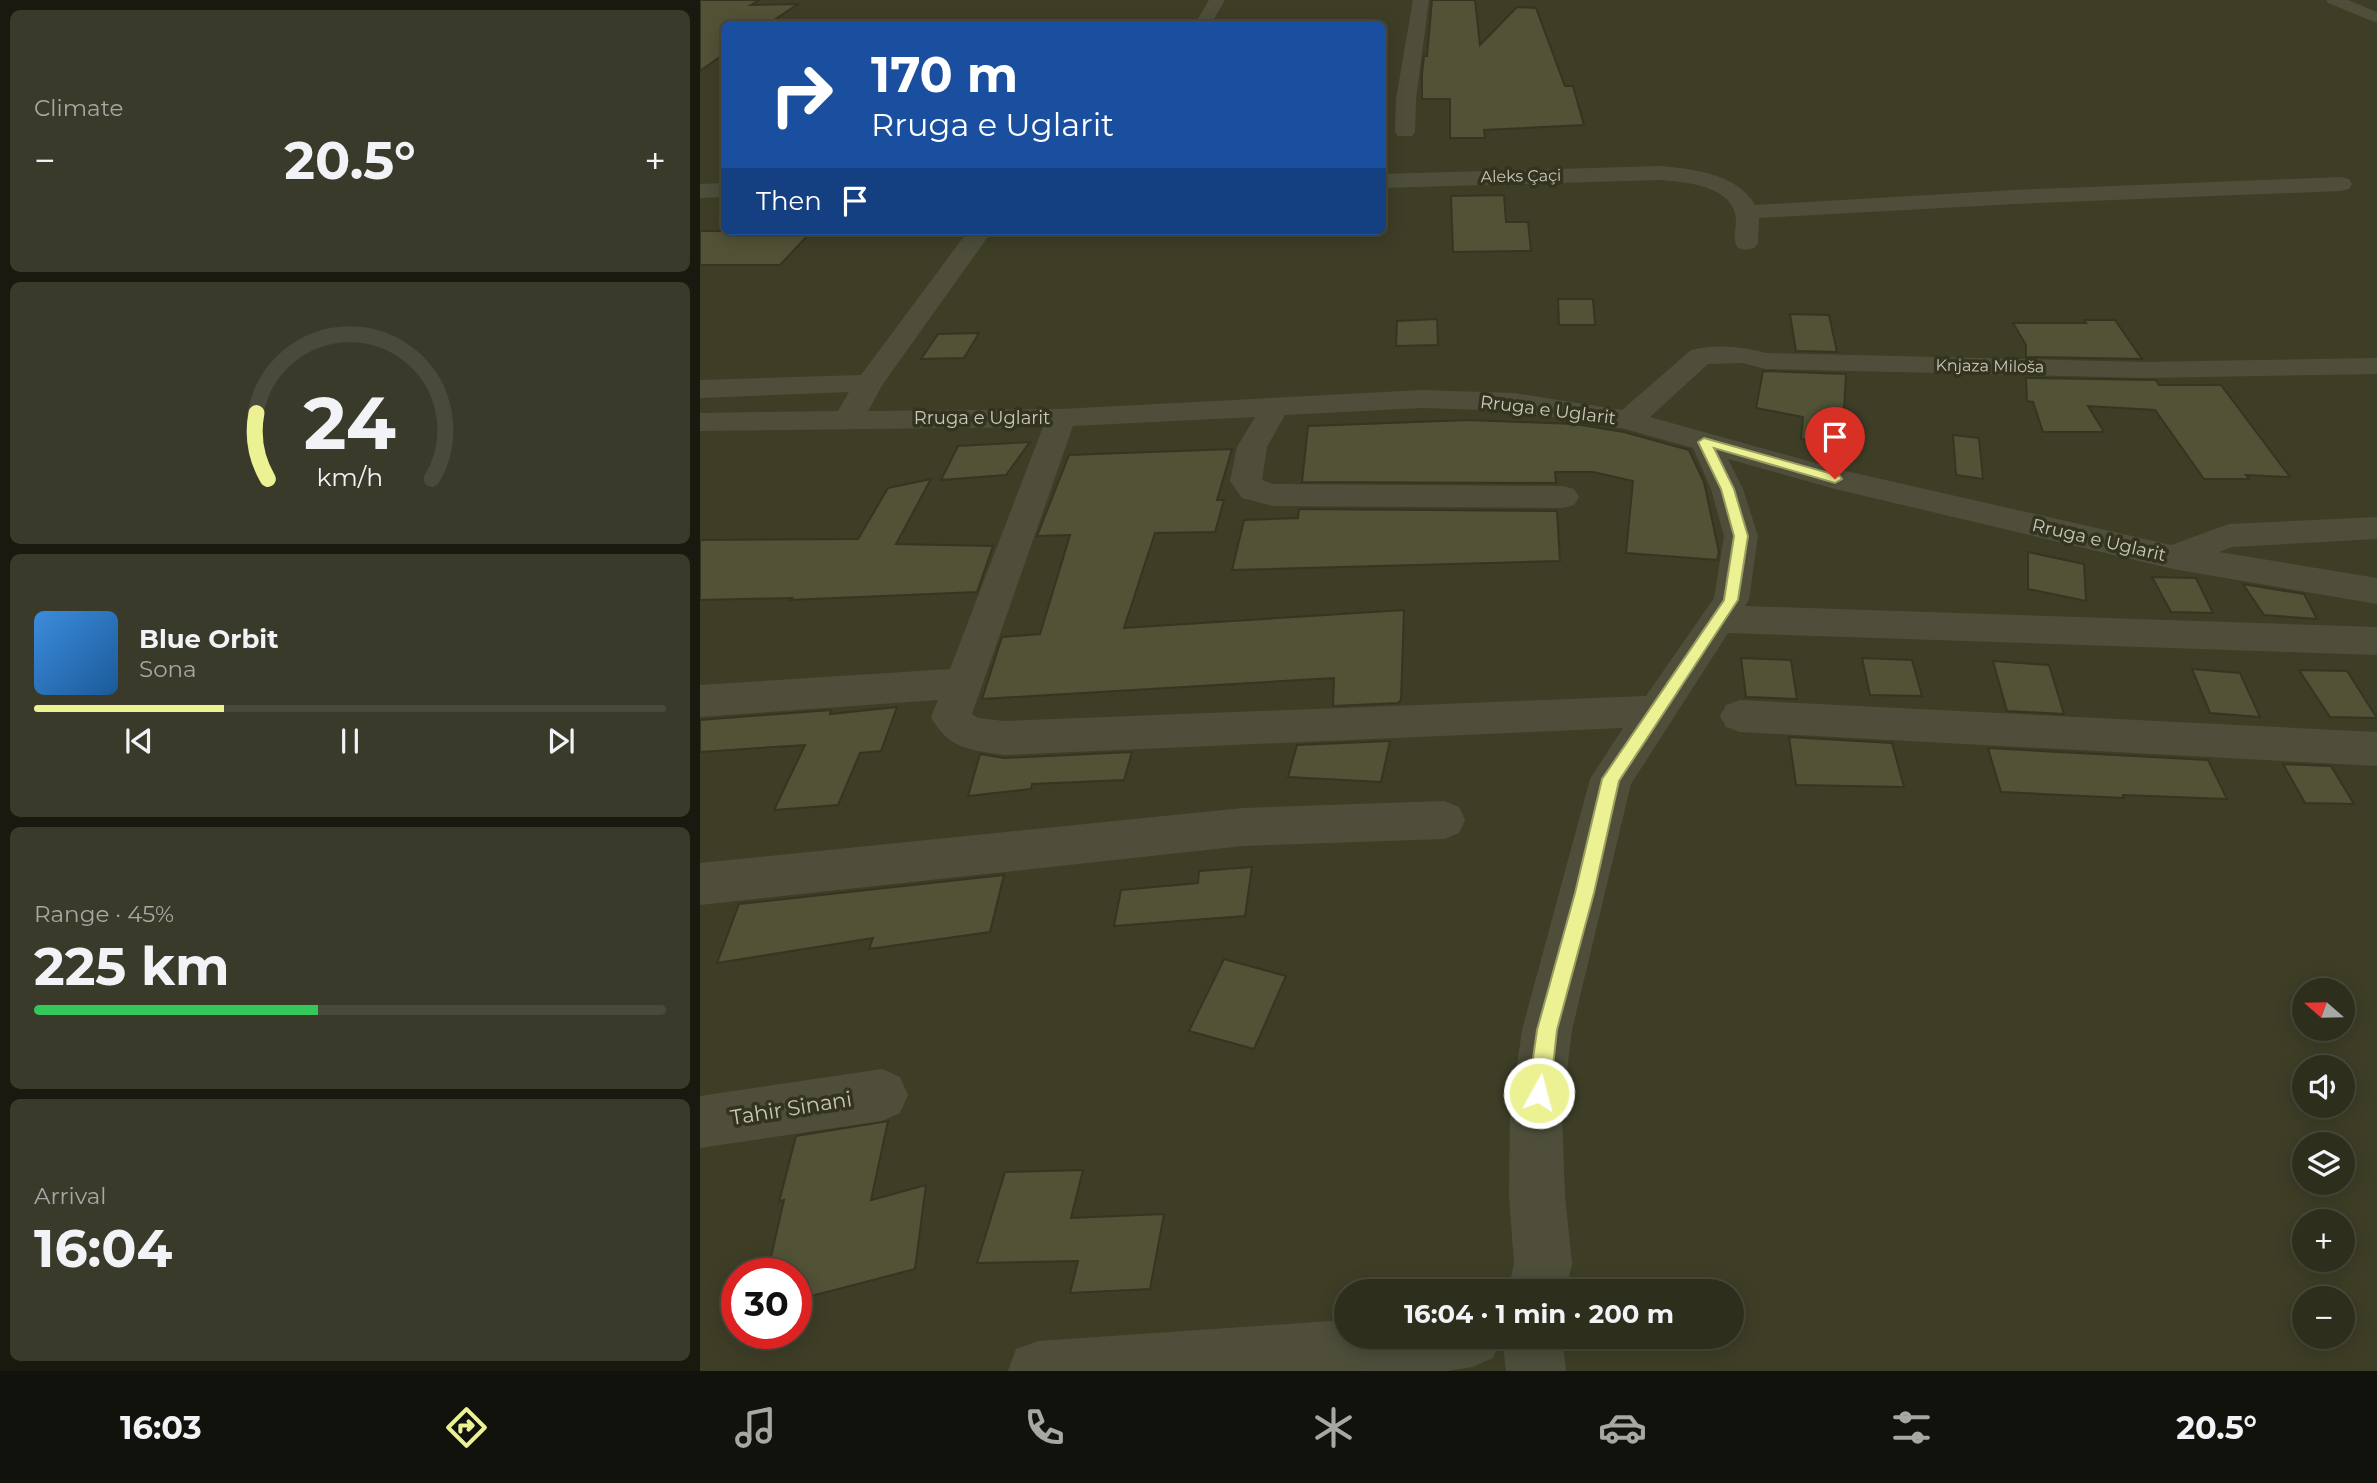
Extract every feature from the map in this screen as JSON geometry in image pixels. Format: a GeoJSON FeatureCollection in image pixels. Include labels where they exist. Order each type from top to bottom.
{"type":"FeatureCollection","features":[{"type":"Feature","properties":{"kind":"street"},"geometry":{"type":"LineString","coordinates":[[1205,21],[1217,0]]}},
{"type":"Feature","properties":{"kind":"street"},"geometry":{"type":"LineString","coordinates":[[1405,132],[1403,79],[1421,0]]}},
{"type":"Feature","properties":{"kind":"street"},"geometry":{"type":"LineString","coordinates":[[2334,0],[2377,18]]}},
{"type":"Feature","properties":{"kind":"street"},"geometry":{"type":"LineString","coordinates":[[1386,96],[1403,79]]}},
{"type":"Feature","properties":{"kind":"street","name":"Aleks Çaçi"},"geometry":{"type":"LineString","coordinates":[[1386,181],[1660,173],[1690,175],[1711,182],[1741,198],[1748,212]]}},
{"type":"Feature","properties":{"kind":"street"},"geometry":{"type":"LineString","coordinates":[[1746,243],[1748,212],[2015,197],[2341,184]]}},
{"type":"Feature","properties":{"kind":"street"},"geometry":{"type":"LineString","coordinates":[[700,191],[721,190]]}},
{"type":"Feature","properties":{"kind":"street"},"geometry":{"type":"LineString","coordinates":[[849,418],[869,383],[977,235]]}},
{"type":"Feature","properties":{"kind":"street","name":"Knjaza Miloša"},"geometry":{"type":"LineString","coordinates":[[1628,420],[1701,356],[1743,355],[1766,361],[2145,370],[2377,366]]}},
{"type":"Feature","properties":{"kind":"street"},"geometry":{"type":"LineString","coordinates":[[700,389],[869,383]]}},
{"type":"Feature","properties":{"kind":"street","name":"Rruga e Uglarit"},"geometry":{"type":"LineString","coordinates":[[700,422],[849,418],[1061,418],[1274,409],[1422,399],[1501,401],[1628,420],[1835,479],[2173,557],[2377,591]]}},
{"type":"Feature","properties":{"kind":"street"},"geometry":{"type":"LineString","coordinates":[[1274,409],[1252,447],[1246,481],[1253,491],[1273,495],[1563,497]]}},
{"type":"Feature","properties":{"kind":"street"},"geometry":{"type":"LineString","coordinates":[[1061,418],[951,717],[956,726],[967,733],[1004,738],[1655,711]]}},
{"type":"Feature","properties":{"kind":"street"},"geometry":{"type":"LineString","coordinates":[[1540,1279],[1543,1263],[1537,1196],[1536,1114],[1547,1030],[1611,779],[1731,600],[1741,536],[1727,489],[1704,442]]}},
{"type":"Feature","properties":{"kind":"street"},"geometry":{"type":"LineString","coordinates":[[2173,557],[2230,536],[2377,528]]}},
{"type":"Feature","properties":{"kind":"street"},"geometry":{"type":"LineString","coordinates":[[1719,619],[2377,640]]}},
{"type":"Feature","properties":{"kind":"street"},"geometry":{"type":"LineString","coordinates":[[700,701],[963,683]]}},
{"type":"Feature","properties":{"kind":"street"},"geometry":{"type":"LineString","coordinates":[[1740,716],[2377,749]]}},
{"type":"Feature","properties":{"kind":"street"},"geometry":{"type":"LineString","coordinates":[[700,884],[1243,827],[1444,820]]}},
{"type":"Feature","properties":{"kind":"street","name":"Tahir Sinani"},"geometry":{"type":"LineString","coordinates":[[700,1122],[882,1095]]}},
{"type":"Feature","properties":{"kind":"street"},"geometry":{"type":"LineString","coordinates":[[1038,1371],[1365,1349]]}},
{"type":"Feature","properties":{"kind":"street"},"geometry":{"type":"LineString","coordinates":[[1533,1349],[1536,1371]]}},
{"type":"Feature","properties":{"kind":"building"},"geometry":{"type":"Polygon","coordinates":[[[700,0],[759,0],[751,5],[798,4],[772,21],[721,21],[721,56],[700,71],[700,0]]]}},
{"type":"Feature","properties":{"kind":"building"},"geometry":{"type":"Polygon","coordinates":[[[1432,0],[1475,0],[1480,45],[1517,7],[1536,8],[1565,86],[1573,86],[1584,125],[1484,130],[1485,138],[1450,138],[1450,99],[1422,99],[1422,74],[1424,56],[1427,56],[1432,0]]]}},
{"type":"Feature","properties":{"kind":"building"},"geometry":{"type":"Polygon","coordinates":[[[1504,195],[1506,222],[1528,222],[1531,251],[1453,252],[1451,196],[1504,195]]]}},
{"type":"Feature","properties":{"kind":"building"},"geometry":{"type":"Polygon","coordinates":[[[700,231],[721,231],[721,235],[808,235],[780,265],[700,265],[700,231]]]}},
{"type":"Feature","properties":{"kind":"building"},"geometry":{"type":"Polygon","coordinates":[[[1558,299],[1593,299],[1595,325],[1559,325],[1558,299]]]}},
{"type":"Feature","properties":{"kind":"building"},"geometry":{"type":"Polygon","coordinates":[[[1790,314],[1829,315],[1837,352],[1796,351],[1790,314]]]}},
{"type":"Feature","properties":{"kind":"building"},"geometry":{"type":"Polygon","coordinates":[[[1437,319],[1438,345],[1396,346],[1397,321],[1437,319]]]}},
{"type":"Feature","properties":{"kind":"building"},"geometry":{"type":"Polygon","coordinates":[[[2084,320],[2115,320],[2142,359],[2026,357],[2026,345],[2013,323],[2086,323],[2084,320]]]}},
{"type":"Feature","properties":{"kind":"building"},"geometry":{"type":"Polygon","coordinates":[[[979,333],[964,358],[921,359],[938,334],[979,333]]]}},
{"type":"Feature","properties":{"kind":"building"},"geometry":{"type":"Polygon","coordinates":[[[1763,371],[1846,374],[1842,445],[1801,439],[1803,417],[1756,408],[1763,371]]]}},
{"type":"Feature","properties":{"kind":"building"},"geometry":{"type":"Polygon","coordinates":[[[2026,378],[2156,380],[2159,385],[2221,385],[2290,477],[2246,475],[2249,479],[2204,479],[2155,410],[2088,406],[2104,432],[2043,432],[2033,402],[2027,401],[2026,378]]]}},
{"type":"Feature","properties":{"kind":"building"},"geometry":{"type":"Polygon","coordinates":[[[1469,420],[1575,424],[1624,432],[1689,450],[1704,482],[1719,552],[1717,560],[1626,553],[1633,481],[1593,472],[1555,472],[1556,483],[1302,482],[1308,426],[1469,420]]]}},
{"type":"Feature","properties":{"kind":"building"},"geometry":{"type":"Polygon","coordinates":[[[1953,435],[1979,438],[1983,479],[1956,475],[1953,435]]]}},
{"type":"Feature","properties":{"kind":"building"},"geometry":{"type":"Polygon","coordinates":[[[1030,442],[1006,475],[941,480],[958,446],[1030,442]]]}},
{"type":"Feature","properties":{"kind":"building"},"geometry":{"type":"Polygon","coordinates":[[[1232,449],[1217,500],[1224,500],[1215,532],[1155,533],[1124,628],[1404,610],[1401,700],[1398,703],[1333,706],[1334,678],[982,699],[1002,637],[1040,634],[1070,535],[1037,536],[1069,455],[1232,449]]]}},
{"type":"Feature","properties":{"kind":"building"},"geometry":{"type":"Polygon","coordinates":[[[931,479],[896,544],[993,546],[977,592],[790,600],[792,598],[700,600],[700,540],[858,539],[888,488],[931,479]]]}},
{"type":"Feature","properties":{"kind":"building"},"geometry":{"type":"Polygon","coordinates":[[[1299,509],[1557,511],[1560,561],[1232,570],[1244,520],[1298,518],[1299,509]]]}},
{"type":"Feature","properties":{"kind":"building"},"geometry":{"type":"Polygon","coordinates":[[[2028,552],[2084,564],[2086,601],[2028,589],[2028,552]]]}},
{"type":"Feature","properties":{"kind":"building"},"geometry":{"type":"Polygon","coordinates":[[[2152,577],[2196,578],[2213,613],[2171,612],[2152,577]]]}},
{"type":"Feature","properties":{"kind":"building"},"geometry":{"type":"Polygon","coordinates":[[[2243,584],[2304,594],[2317,619],[2264,615],[2243,584]]]}},
{"type":"Feature","properties":{"kind":"building"},"geometry":{"type":"Polygon","coordinates":[[[1741,658],[1791,660],[1797,699],[1746,697],[1741,658]]]}},
{"type":"Feature","properties":{"kind":"building"},"geometry":{"type":"Polygon","coordinates":[[[1862,658],[1912,660],[1922,696],[1870,695],[1862,658]]]}},
{"type":"Feature","properties":{"kind":"building"},"geometry":{"type":"Polygon","coordinates":[[[1993,661],[2049,665],[2064,714],[2007,711],[1993,661]]]}},
{"type":"Feature","properties":{"kind":"building"},"geometry":{"type":"Polygon","coordinates":[[[2192,669],[2240,673],[2260,717],[2210,713],[2192,669]]]}},
{"type":"Feature","properties":{"kind":"building"},"geometry":{"type":"Polygon","coordinates":[[[2299,670],[2347,671],[2377,718],[2330,717],[2299,670]]]}},
{"type":"Feature","properties":{"kind":"building"},"geometry":{"type":"Polygon","coordinates":[[[897,707],[881,751],[860,753],[838,805],[774,810],[805,745],[700,752],[700,720],[831,710],[830,714],[897,707]]]}},
{"type":"Feature","properties":{"kind":"building"},"geometry":{"type":"Polygon","coordinates":[[[1789,737],[1892,743],[1904,787],[1796,785],[1789,737]]]}},
{"type":"Feature","properties":{"kind":"building"},"geometry":{"type":"Polygon","coordinates":[[[1390,741],[1381,782],[1288,777],[1297,745],[1390,741]]]}},
{"type":"Feature","properties":{"kind":"building"},"geometry":{"type":"Polygon","coordinates":[[[1988,748],[2208,760],[2227,799],[2123,795],[2124,798],[2001,792],[1988,748]]]}},
{"type":"Feature","properties":{"kind":"building"},"geometry":{"type":"Polygon","coordinates":[[[1132,752],[1124,780],[1032,784],[1031,789],[968,796],[980,754],[1004,758],[1132,752]]]}},
{"type":"Feature","properties":{"kind":"building"},"geometry":{"type":"Polygon","coordinates":[[[2283,764],[2331,766],[2354,804],[2305,803],[2283,764]]]}},
{"type":"Feature","properties":{"kind":"building"},"geometry":{"type":"Polygon","coordinates":[[[1252,867],[1245,916],[1114,926],[1121,890],[1198,883],[1199,871],[1252,867]]]}},
{"type":"Feature","properties":{"kind":"building"},"geometry":{"type":"Polygon","coordinates":[[[1004,875],[990,932],[869,949],[873,938],[717,963],[739,904],[1004,875]]]}},
{"type":"Feature","properties":{"kind":"building"},"geometry":{"type":"Polygon","coordinates":[[[1224,959],[1286,976],[1254,1049],[1189,1031],[1224,959]]]}},
{"type":"Feature","properties":{"kind":"building"},"geometry":{"type":"Polygon","coordinates":[[[888,1121],[871,1200],[926,1185],[915,1269],[812,1296],[812,1258],[771,1258],[784,1200],[779,1202],[796,1136],[888,1121]]]}},
{"type":"Feature","properties":{"kind":"building"},"geometry":{"type":"Polygon","coordinates":[[[1083,1170],[1071,1218],[1164,1214],[1150,1289],[1070,1293],[1078,1261],[977,1263],[1005,1172],[1083,1170]]]}},
{"type":"Feature","properties":{"kind":"route"},"geometry":{"type":"LineString","coordinates":[[1539,1093],[1547,1030],[1611,779],[1731,600],[1741,536],[1727,489],[1704,442],[1835,479]]}}]}
